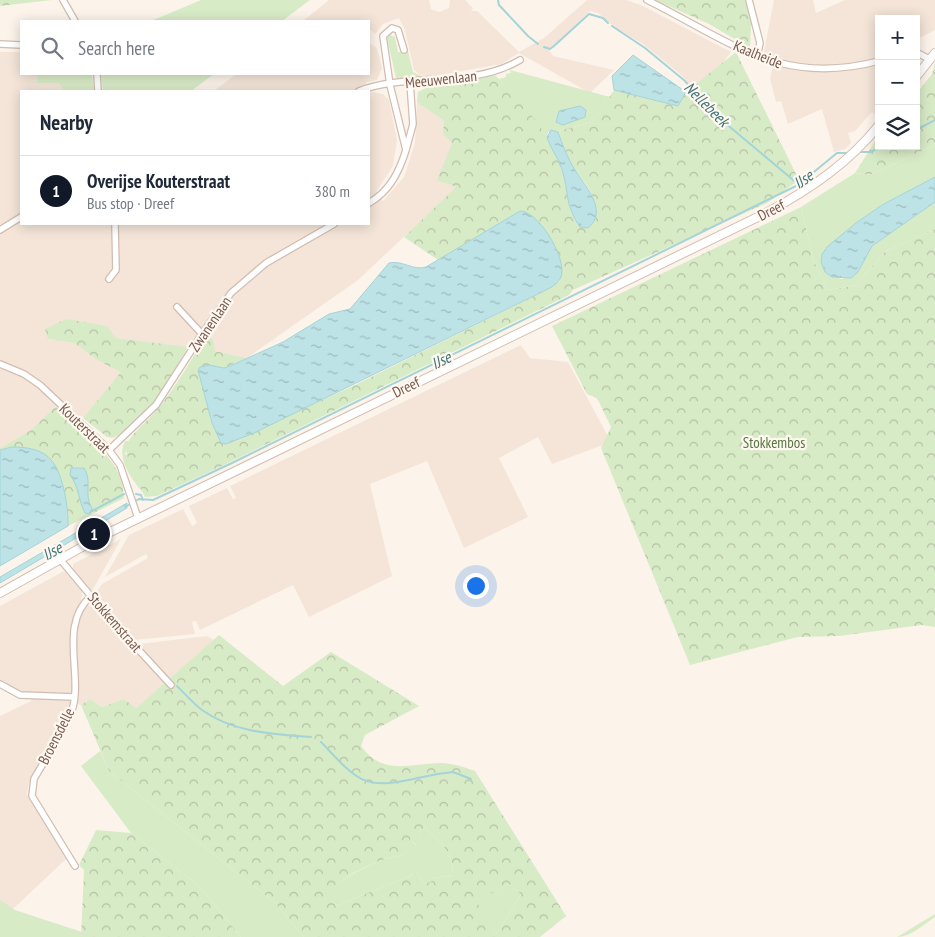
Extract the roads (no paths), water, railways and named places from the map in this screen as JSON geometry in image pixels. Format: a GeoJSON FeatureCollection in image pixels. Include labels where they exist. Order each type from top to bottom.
{"type":"FeatureCollection","features":[{"type":"Feature","properties":{"kind":"main road"},"geometry":{"type":"LineString","coordinates":[[920,72],[932,56]]}},
{"type":"Feature","properties":{"kind":"main road","name":"Dreef"},"geometry":{"type":"LineString","coordinates":[[0,593],[59,558],[138,518],[768,212],[816,184],[846,160],[875,129]]}},
{"type":"Feature","properties":{"kind":"street"},"geometry":{"type":"LineString","coordinates":[[63,0],[74,20]]}},
{"type":"Feature","properties":{"kind":"street","name":"Kaalheide"},"geometry":{"type":"LineString","coordinates":[[647,0],[757,57],[800,68],[820,70],[838,69],[875,61]]}},
{"type":"Feature","properties":{"kind":"street"},"geometry":{"type":"LineString","coordinates":[[749,0],[760,43],[757,57]]}},
{"type":"Feature","properties":{"kind":"street"},"geometry":{"type":"LineString","coordinates":[[404,50],[398,30],[392,28],[387,30],[383,36],[390,85],[406,150]]}},
{"type":"Feature","properties":{"kind":"street"},"geometry":{"type":"LineString","coordinates":[[0,44],[20,45]]}},
{"type":"Feature","properties":{"kind":"street","name":"Meeuwenlaan"},"geometry":{"type":"LineString","coordinates":[[364,90],[390,85],[484,74],[500,70],[520,60]]}},
{"type":"Feature","properties":{"kind":"street"},"geometry":{"type":"LineString","coordinates":[[97,75],[98,90]]}},
{"type":"Feature","properties":{"kind":"street"},"geometry":{"type":"LineString","coordinates":[[370,202],[388,188],[396,177],[406,150],[412,124],[410,83]]}},
{"type":"Feature","properties":{"kind":"street"},"geometry":{"type":"LineString","coordinates":[[0,230],[20,218]]}},
{"type":"Feature","properties":{"kind":"street"},"geometry":{"type":"LineString","coordinates":[[110,279],[116,270],[115,225]]}},
{"type":"Feature","properties":{"kind":"street","name":"Zwanenlaan"},"geometry":{"type":"LineString","coordinates":[[109,450],[156,405],[232,292],[266,263],[332,225]]}},
{"type":"Feature","properties":{"kind":"street"},"geometry":{"type":"LineString","coordinates":[[177,308],[202,334]]}},
{"type":"Feature","properties":{"kind":"street","name":"Kouterstraat"},"geometry":{"type":"LineString","coordinates":[[0,364],[24,374],[40,385],[109,450],[120,465],[138,518]]}},
{"type":"Feature","properties":{"kind":"street","name":"Stokkemstraat"},"geometry":{"type":"LineString","coordinates":[[59,558],[171,684]]}},
{"type":"Feature","properties":{"kind":"street","name":"Broensdelle"},"geometry":{"type":"LineString","coordinates":[[76,866],[32,796],[31,791],[34,779],[72,710],[74,697],[75,628],[82,608],[91,596]]}},
{"type":"Feature","properties":{"kind":"street"},"geometry":{"type":"LineString","coordinates":[[0,684],[20,695],[74,697]]}},
{"type":"Feature","properties":{"kind":"water"},"geometry":{"type":"Polygon","coordinates":[[[633,55],[686,92],[678,106],[614,90],[612,76],[633,55]]]}},
{"type":"Feature","properties":{"kind":"water"},"geometry":{"type":"Polygon","coordinates":[[[580,106],[586,110],[585,117],[563,125],[556,122],[559,111],[580,106]]]}},
{"type":"Feature","properties":{"kind":"water"},"geometry":{"type":"Polygon","coordinates":[[[551,130],[558,132],[570,161],[596,206],[594,221],[588,228],[580,227],[572,212],[562,168],[547,137],[551,130]]]}},
{"type":"Feature","properties":{"kind":"water"},"geometry":{"type":"Polygon","coordinates":[[[935,177],[935,202],[872,246],[858,272],[851,278],[832,277],[825,272],[821,262],[822,254],[828,246],[882,205],[935,177]]]}},
{"type":"Feature","properties":{"kind":"water"},"geometry":{"type":"Polygon","coordinates":[[[520,211],[528,213],[536,220],[551,239],[557,251],[562,272],[559,280],[552,287],[254,433],[226,444],[221,443],[212,423],[198,370],[200,367],[209,365],[224,368],[283,342],[329,314],[350,309],[389,263],[394,262],[417,268],[426,267],[520,211]]]}},
{"type":"Feature","properties":{"kind":"water"},"geometry":{"type":"Polygon","coordinates":[[[12,447],[39,451],[52,461],[59,474],[64,492],[68,526],[0,566],[0,450],[12,447]]]}},
{"type":"Feature","properties":{"kind":"water"},"geometry":{"type":"Polygon","coordinates":[[[71,468],[84,468],[87,473],[88,498],[92,508],[89,514],[85,513],[70,475],[71,468]]]}},
{"type":"Feature","properties":{"kind":"water"},"geometry":{"type":"Polygon","coordinates":[[[127,503],[127,508],[0,583],[0,577],[127,503]]]}},
{"type":"Feature","properties":{"kind":"waterway","name":"Nellebeek"},"geometry":{"type":"LineString","coordinates":[[498,0],[499,5],[538,44]]}},
{"type":"Feature","properties":{"kind":"waterway","name":"Nellebeek"},"geometry":{"type":"LineString","coordinates":[[544,47],[550,49],[589,14],[603,18],[608,23]]}},
{"type":"Feature","properties":{"kind":"waterway","name":"Nellebeek"},"geometry":{"type":"LineString","coordinates":[[612,26],[645,48],[685,81],[706,107],[798,184]]}},
{"type":"Feature","properties":{"kind":"waterway","name":"IJse"},"geometry":{"type":"LineString","coordinates":[[920,128],[935,120]]}},
{"type":"Feature","properties":{"kind":"waterway","name":"IJse"},"geometry":{"type":"LineString","coordinates":[[859,152],[871,152],[875,150]]}},
{"type":"Feature","properties":{"kind":"waterway","name":"IJse"},"geometry":{"type":"LineString","coordinates":[[125,507],[139,499],[153,500],[232,463],[798,185],[837,153],[849,153]]}},
{"type":"Feature","properties":{"kind":"waterway"},"geometry":{"type":"LineString","coordinates":[[92,511],[124,494]]}},
{"type":"Feature","properties":{"kind":"waterway"},"geometry":{"type":"LineString","coordinates":[[136,494],[141,495],[143,500]]}},
{"type":"Feature","properties":{"kind":"waterway"},"geometry":{"type":"LineString","coordinates":[[177,686],[202,710],[227,724],[255,731],[311,737]]}},
{"type":"Feature","properties":{"kind":"waterway"},"geometry":{"type":"LineString","coordinates":[[321,742],[355,775],[376,783],[399,782],[453,772],[471,779]]}},
{"type":"Feature","properties":{"kind":"place","name":"Overijse Kouterstraat"},"geometry":{"type":"Point","coordinates":[94,534]}},
{"type":"Feature","properties":{"kind":"park label","name":"Stokkembos"},"geometry":{"type":"Point","coordinates":[774,442]}}]}
